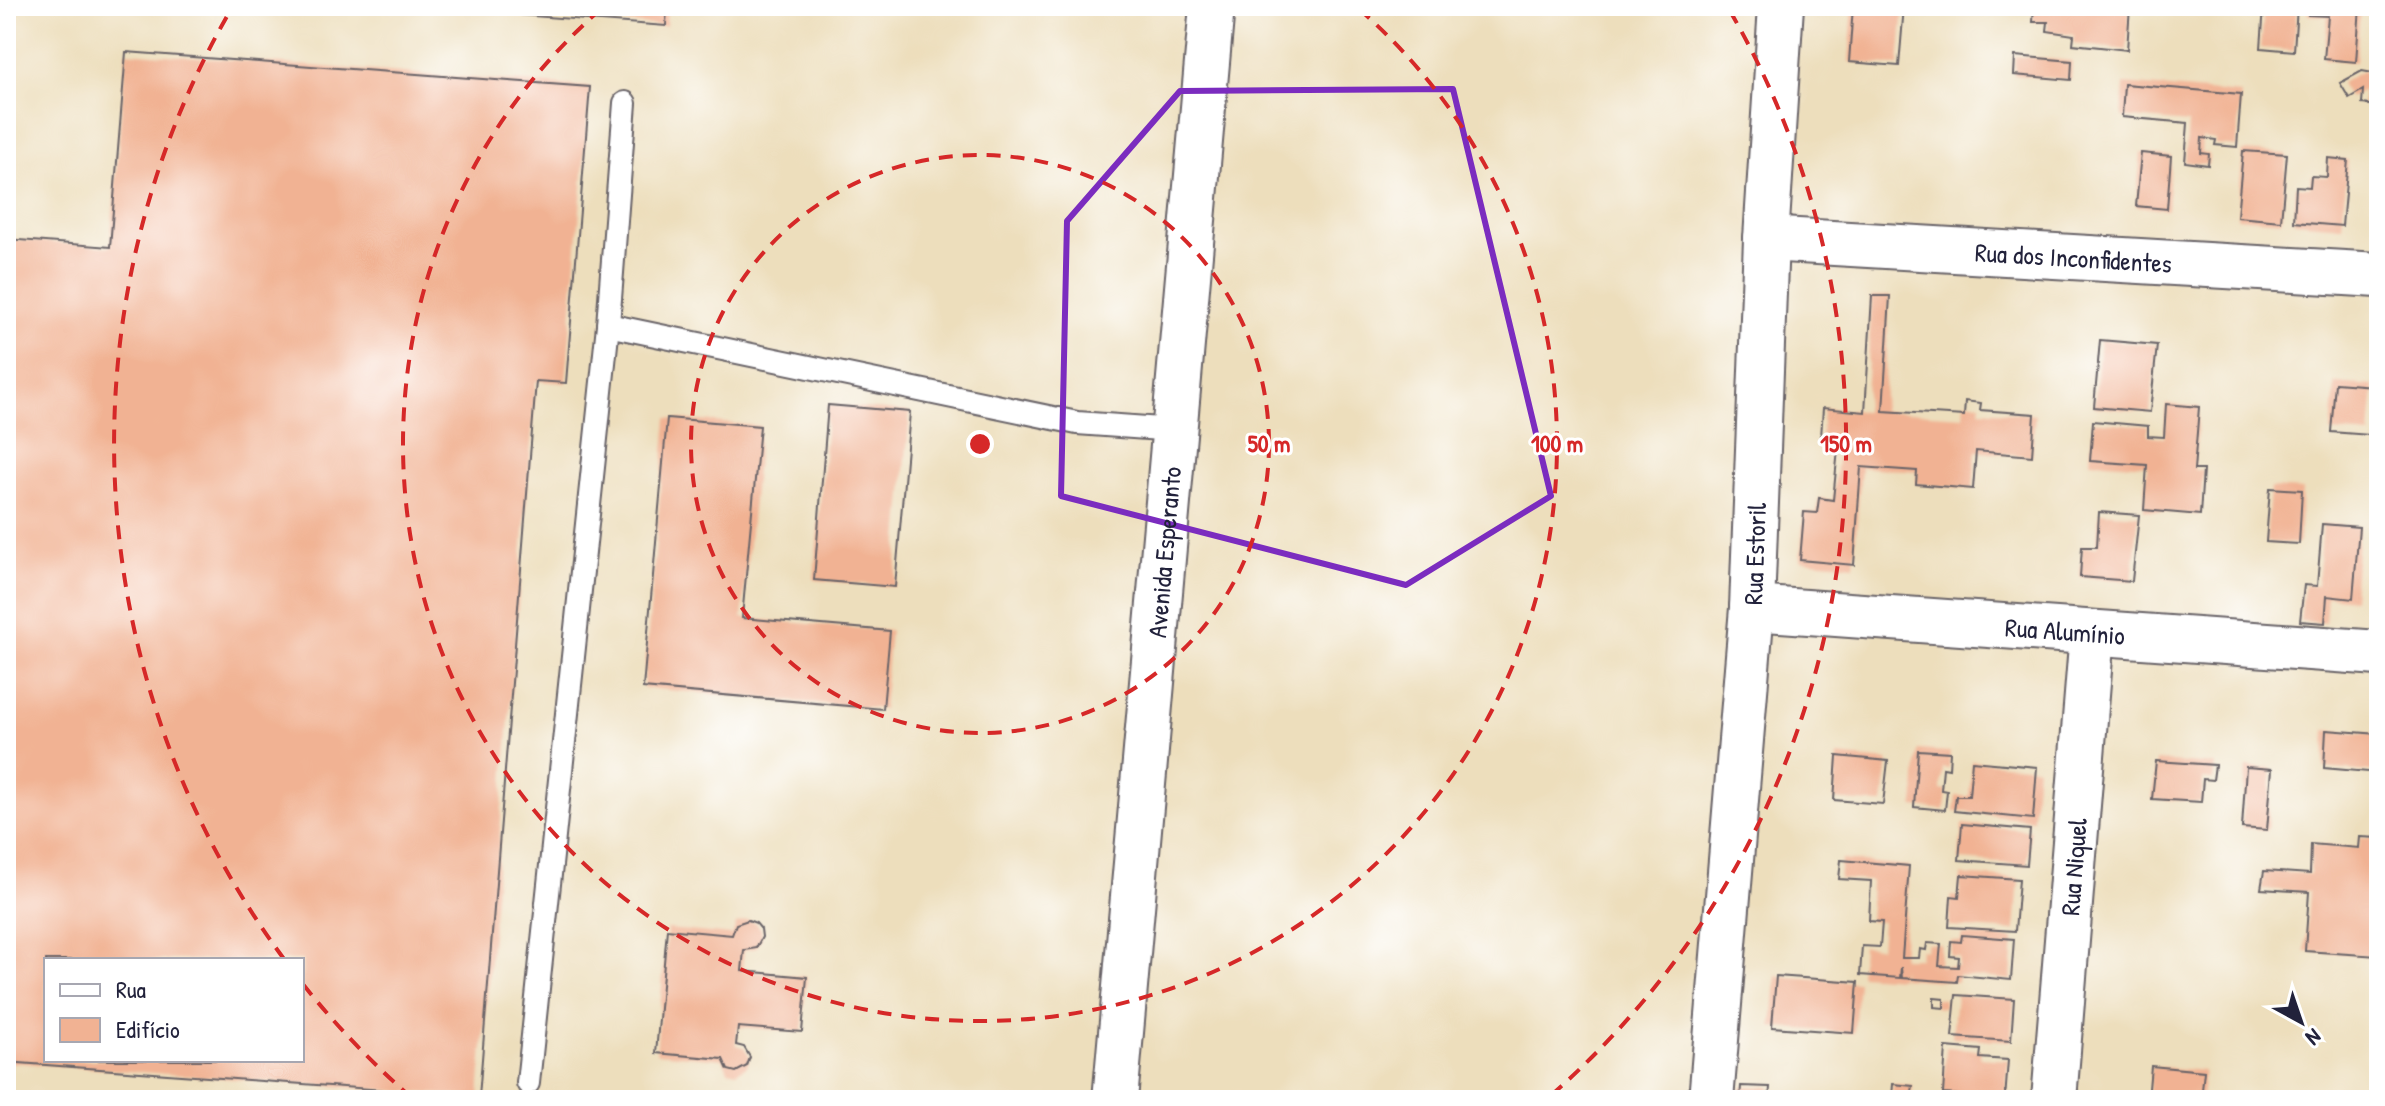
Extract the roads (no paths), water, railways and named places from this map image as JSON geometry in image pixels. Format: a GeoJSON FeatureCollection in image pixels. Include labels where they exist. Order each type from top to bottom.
{"type":"FeatureCollection","features":[{"type":"Feature","properties":{"kind":"street","name":"Avenida Esperanto"},"geometry":{"type":"LineString","coordinates":[[1115,1100],[1212,6]]}},
{"type":"Feature","properties":{"kind":"street","name":"Rua Estoril"},"geometry":{"type":"LineString","coordinates":[[1711,1100],[1752,608],[1766,239],[1781,6]]}},
{"type":"Feature","properties":{"kind":"street","name":"Rua dos Inconfidentes"},"geometry":{"type":"LineString","coordinates":[[1766,239],[2379,275]]}},
{"type":"Feature","properties":{"kind":"street","name":"Rua Alumínio"},"geometry":{"type":"LineString","coordinates":[[1752,608],[2379,653]]}},
{"type":"Feature","properties":{"kind":"street","name":"Rua Niquel"},"geometry":{"type":"LineString","coordinates":[[2054,1100],[2092,633]]}},
{"type":"Feature","properties":{"kind":"lane"},"geometry":{"type":"LineString","coordinates":[[528,1083],[608,325],[625,103]]}},
{"type":"Feature","properties":{"kind":"lane"},"geometry":{"type":"LineString","coordinates":[[608,325],[1077,423],[1175,430]]}}]}
